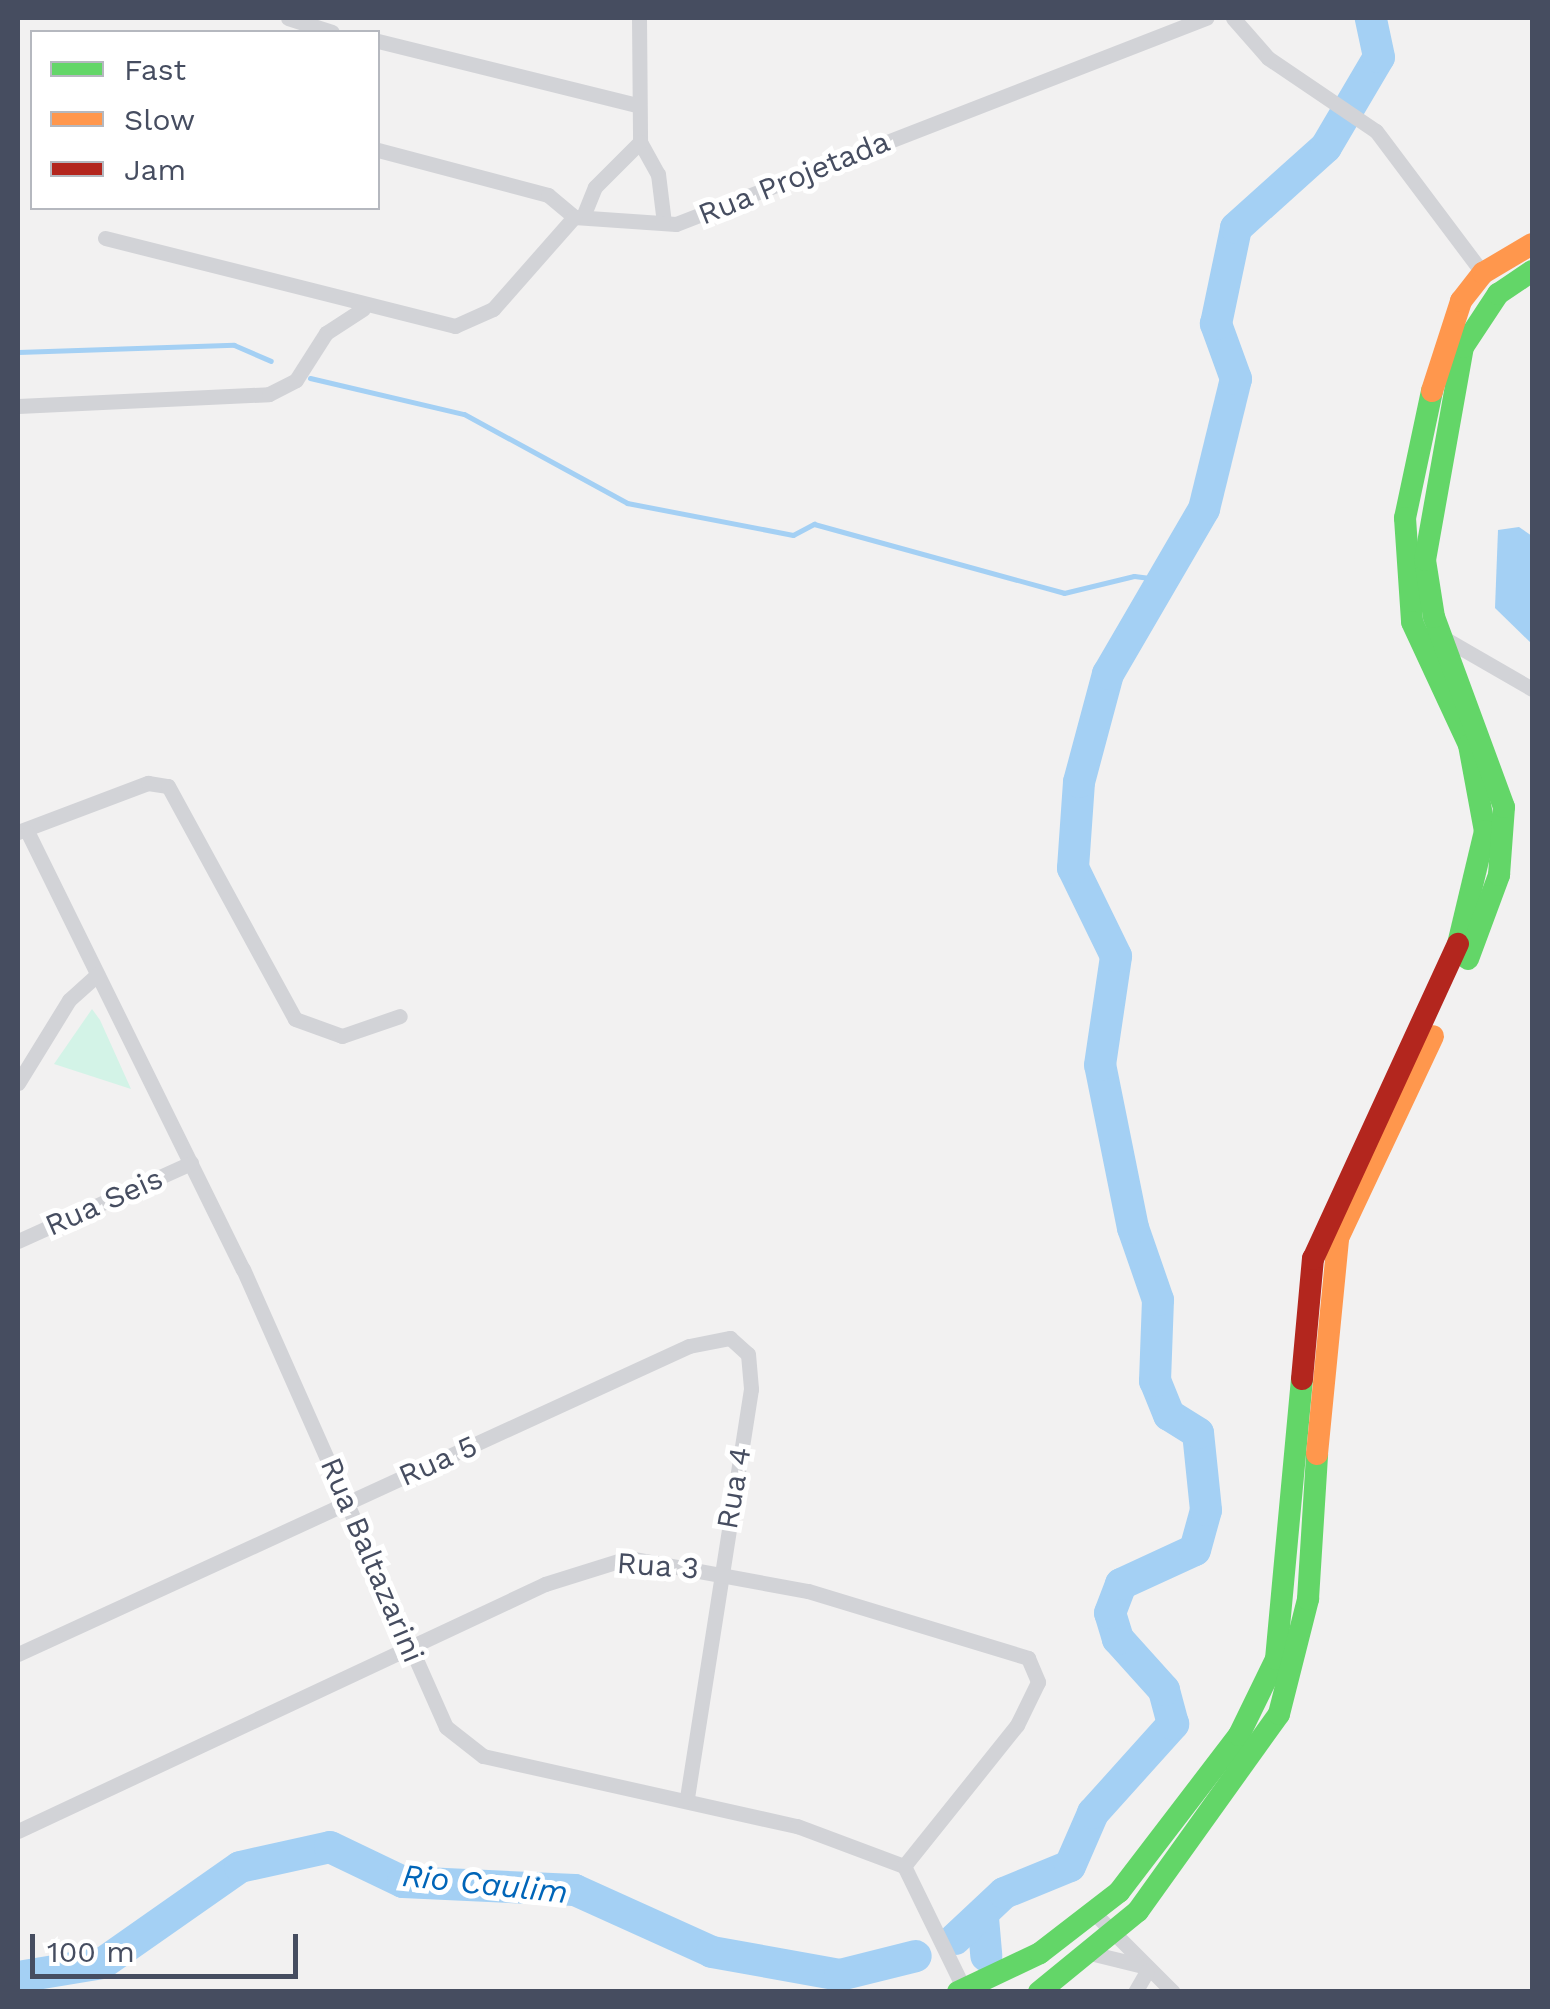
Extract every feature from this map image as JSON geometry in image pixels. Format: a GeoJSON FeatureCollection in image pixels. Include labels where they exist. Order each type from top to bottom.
{"type":"FeatureCollection","features":[{"type":"Feature","properties":{"kind":"main road"},"geometry":{"type":"LineString","coordinates":[[961,1990],[1008,1969],[1095,1914],[1239,1735],[1276,1660],[1314,1259],[1478,888],[1482,796],[1469,745],[1412,622],[1402,560],[1441,350],[1483,272],[1532,244]]}},
{"type":"Feature","properties":{"kind":"main road"},"geometry":{"type":"LineString","coordinates":[[1039,1992],[1094,1954],[1112,1935],[1279,1714],[1308,1599],[1323,1324],[1338,1238],[1491,910],[1504,807],[1442,637],[1425,560],[1434,480],[1463,347],[1498,294],[1532,271]]}},
{"type":"Feature","properties":{"kind":"main road"},"geometry":{"type":"LineString","coordinates":[[1008,1969],[1018,1992]]}},
{"type":"Feature","properties":{"kind":"street"},"geometry":{"type":"LineString","coordinates":[[288,18],[326,30]]}},
{"type":"Feature","properties":{"kind":"street"},"geometry":{"type":"LineString","coordinates":[[639,18],[636,105],[640,142],[658,174],[664,223]]}},
{"type":"Feature","properties":{"kind":"street","name":"Rua Projetada"},"geometry":{"type":"LineString","coordinates":[[380,151],[548,195],[579,215],[664,223],[692,221],[1206,18]]}},
{"type":"Feature","properties":{"kind":"street"},"geometry":{"type":"LineString","coordinates":[[1242,21],[1268,58],[1350,112],[1392,150],[1498,294]]}},
{"type":"Feature","properties":{"kind":"street"},"geometry":{"type":"LineString","coordinates":[[380,41],[636,105]]}},
{"type":"Feature","properties":{"kind":"street"},"geometry":{"type":"LineString","coordinates":[[105,238],[316,298],[454,326],[479,320],[579,215],[596,187],[640,142]]}},
{"type":"Feature","properties":{"kind":"street"},"geometry":{"type":"LineString","coordinates":[[316,298],[326,333]]}},
{"type":"Feature","properties":{"kind":"street"},"geometry":{"type":"LineString","coordinates":[[18,406],[269,394],[304,372],[326,333],[363,309]]}},
{"type":"Feature","properties":{"kind":"street"},"geometry":{"type":"LineString","coordinates":[[1442,637],[1532,689]]}},
{"type":"Feature","properties":{"kind":"street"},"geometry":{"type":"LineString","coordinates":[[23,833],[131,788],[168,786],[295,1019],[342,1036],[400,1016]]}},
{"type":"Feature","properties":{"kind":"street","name":"Rua Baltazarini"},"geometry":{"type":"LineString","coordinates":[[23,833],[191,1163],[446,1727],[483,1756],[686,1799],[848,1840],[904,1866]]}},
{"type":"Feature","properties":{"kind":"street"},"geometry":{"type":"LineString","coordinates":[[18,1083],[69,1000],[97,975]]}},
{"type":"Feature","properties":{"kind":"street","name":"Rua Seis"},"geometry":{"type":"LineString","coordinates":[[18,1241],[191,1163]]}},
{"type":"Feature","properties":{"kind":"street","name":"Rua 5"},"geometry":{"type":"LineString","coordinates":[[18,1654],[703,1340],[730,1338],[748,1354]]}},
{"type":"Feature","properties":{"kind":"street","name":"Rua 4"},"geometry":{"type":"LineString","coordinates":[[686,1799],[721,1571],[748,1354]]}},
{"type":"Feature","properties":{"kind":"street","name":"Rua 3"},"geometry":{"type":"LineString","coordinates":[[18,1830],[602,1562],[721,1571],[1020,1653],[1035,1665],[1036,1690],[1017,1725],[904,1866]]}},
{"type":"Feature","properties":{"kind":"street"},"geometry":{"type":"LineString","coordinates":[[904,1866],[961,1990]]}},
{"type":"Feature","properties":{"kind":"street"},"geometry":{"type":"LineString","coordinates":[[1095,1914],[1143,1968],[1173,1992]]}},
{"type":"Feature","properties":{"kind":"street"},"geometry":{"type":"LineString","coordinates":[[1094,1954],[1143,1968]]}},
{"type":"Feature","properties":{"kind":"street"},"geometry":{"type":"LineString","coordinates":[[1135,1992],[1143,1968]]}},
{"type":"Feature","properties":{"kind":"green space"},"geometry":{"type":"Polygon","coordinates":[[[92,1009],[100,1020],[131,1089],[54,1064],[92,1009]]]}},
{"type":"Feature","properties":{"kind":"water"},"geometry":{"type":"Polygon","coordinates":[[[1519,527],[1532,536],[1532,644],[1495,608],[1498,530],[1519,527]]]}},
{"type":"Feature","properties":{"kind":"waterway"},"geometry":{"type":"LineString","coordinates":[[955,1939],[1004,1893],[1070,1866],[1093,1813],[1173,1724],[1164,1690],[1118,1639],[1110,1613],[1121,1584],[1195,1550],[1206,1510],[1198,1433],[1169,1415],[1155,1381],[1158,1300],[1133,1228],[1100,1065],[1116,956],[1073,868],[1079,782],[1108,674],[1204,509],[1236,379],[1216,324],[1236,228],[1326,147],[1379,57],[1371,18]]}},
{"type":"Feature","properties":{"kind":"waterway"},"geometry":{"type":"LineString","coordinates":[[18,352],[234,345],[271,361]]}},
{"type":"Feature","properties":{"kind":"waterway"},"geometry":{"type":"LineString","coordinates":[[310,378],[464,414],[627,503],[793,535],[814,524],[1064,593],[1134,576],[1166,580]]}},
{"type":"Feature","properties":{"kind":"waterway","name":"Rio Caulim"},"geometry":{"type":"LineString","coordinates":[[18,1977],[103,1963],[240,1867],[330,1847],[403,1882],[575,1890],[712,1952],[840,1975],[916,1956]]}},
{"type":"Feature","properties":{"kind":"waterway"},"geometry":{"type":"LineString","coordinates":[[983,1918],[986,1956]]}},
{"type":"Feature","properties":{"kind":"traffic: fast"},"geometry":{"type":"LineString","coordinates":[[1468,959],[1499,875],[1504,807],[1434,617],[1425,560],[1463,347],[1498,294],[1532,271]]}},
{"type":"Feature","properties":{"kind":"traffic: fast"},"geometry":{"type":"LineString","coordinates":[[1432,391],[1405,518],[1412,622],[1469,745],[1485,831],[1458,944]]}},
{"type":"Feature","properties":{"kind":"traffic: fast"},"geometry":{"type":"LineString","coordinates":[[958,1992],[1040,1953],[1119,1892],[1239,1735],[1276,1659],[1302,1379]]}},
{"type":"Feature","properties":{"kind":"traffic: fast"},"geometry":{"type":"LineString","coordinates":[[1039,1992],[1138,1911],[1279,1714],[1308,1599],[1317,1454]]}},
{"type":"Feature","properties":{"kind":"traffic: slow"},"geometry":{"type":"LineString","coordinates":[[1432,391],[1461,301],[1483,273],[1532,244]]}},
{"type":"Feature","properties":{"kind":"traffic: slow"},"geometry":{"type":"LineString","coordinates":[[1317,1454],[1338,1238],[1433,1036]]}},
{"type":"Feature","properties":{"kind":"traffic: jam"},"geometry":{"type":"LineString","coordinates":[[1302,1379],[1313,1259],[1458,944]]}}]}
